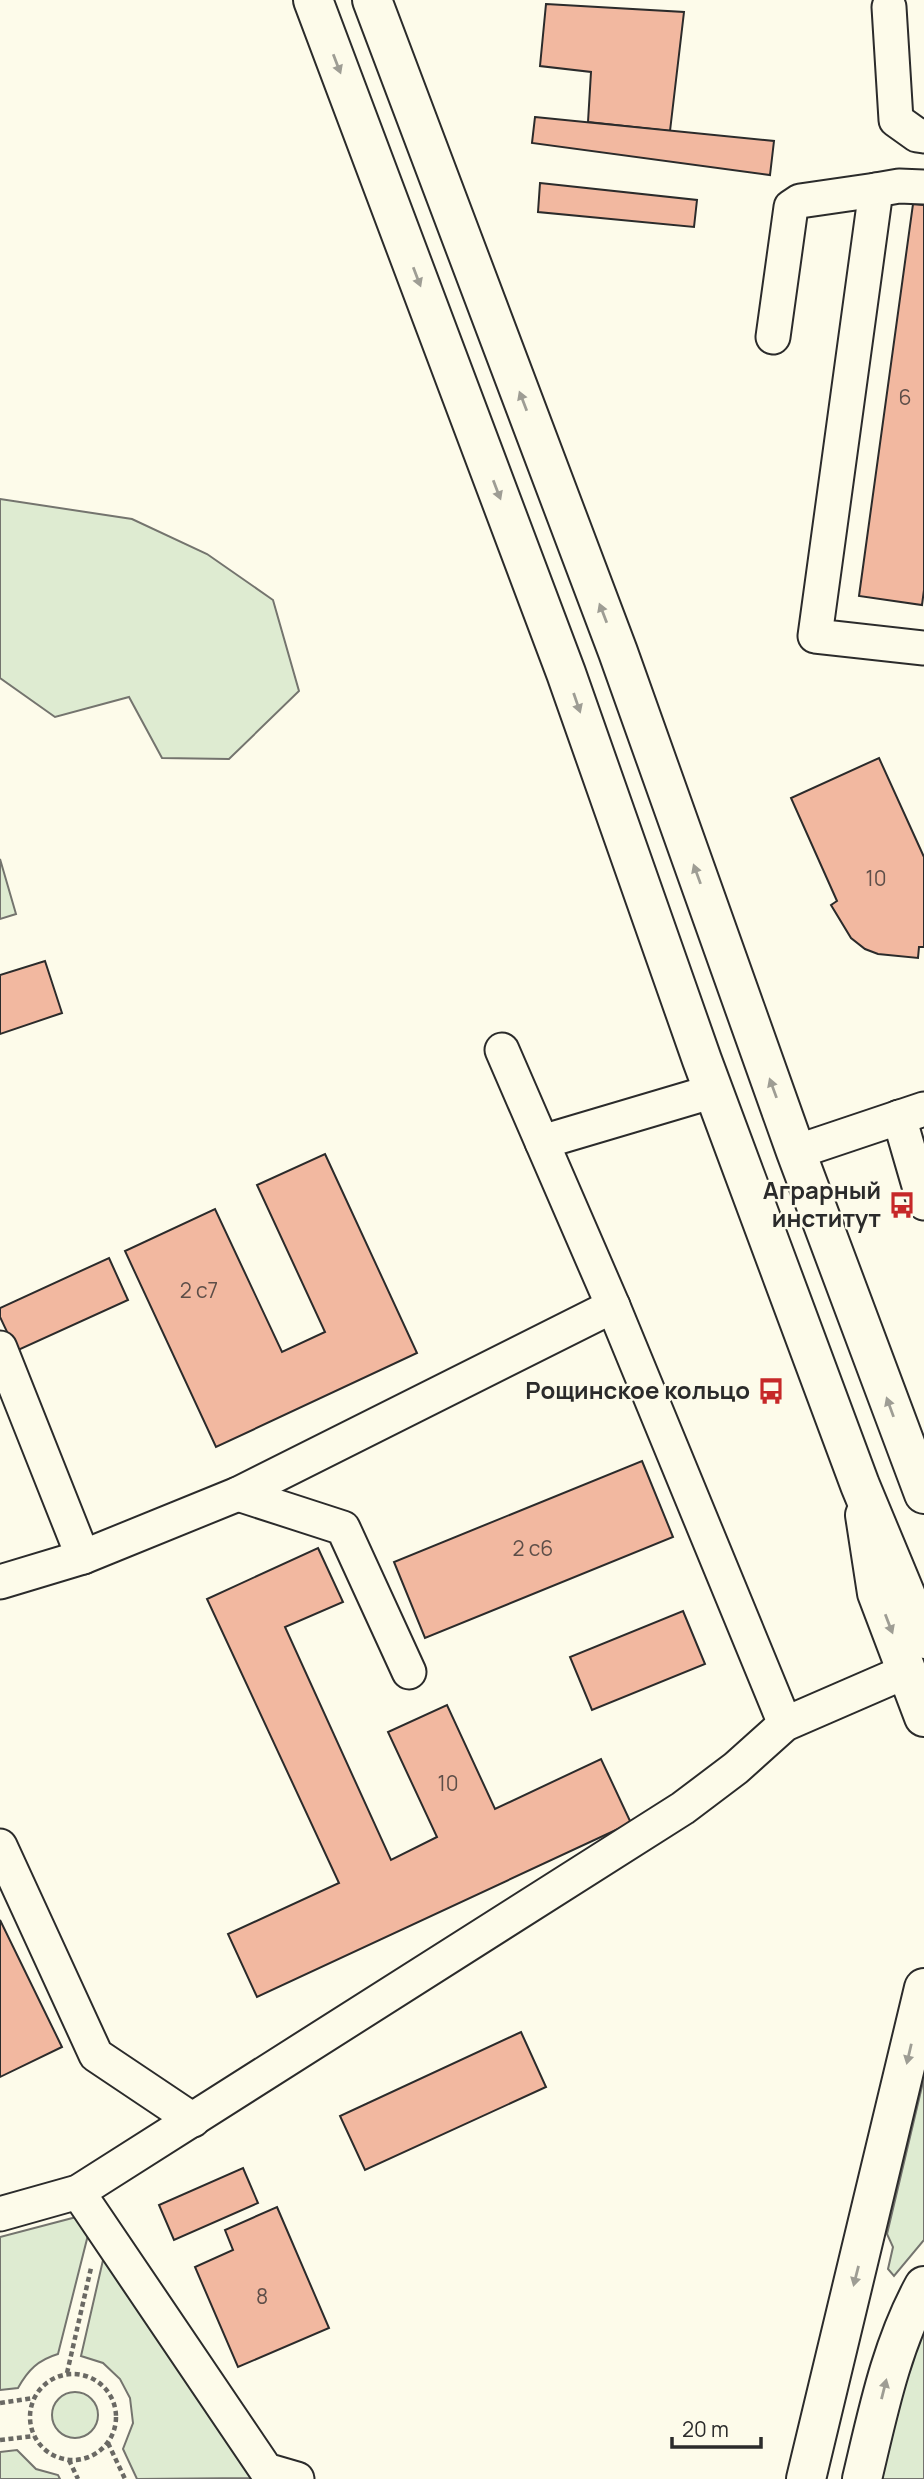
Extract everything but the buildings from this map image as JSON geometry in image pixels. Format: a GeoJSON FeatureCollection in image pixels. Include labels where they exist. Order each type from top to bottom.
{"type":"FeatureCollection","features":[{"type":"Feature","properties":{"kind":"main road"},"geometry":{"type":"LineString","coordinates":[[313,0],[566,673],[714,1091],[860,1486],[916,1655],[924,1717]]}},
{"type":"Feature","properties":{"kind":"main road"},"geometry":{"type":"LineString","coordinates":[[372,0],[618,652],[796,1152],[924,1494]]}},
{"type":"Feature","properties":{"kind":"main road"},"geometry":{"type":"LineString","coordinates":[[806,2479],[924,1988]]}},
{"type":"Feature","properties":{"kind":"main road"},"geometry":{"type":"LineString","coordinates":[[862,2479],[891,2361],[908,2315],[924,2286]]}},
{"type":"Feature","properties":{"kind":"street"},"geometry":{"type":"LineString","coordinates":[[889,7],[896,120],[917,135],[924,136]]}},
{"type":"Feature","properties":{"kind":"street"},"geometry":{"type":"LineString","coordinates":[[773,337],[791,207],[800,201],[899,186],[924,187]]}},
{"type":"Feature","properties":{"kind":"street"},"geometry":{"type":"LineString","coordinates":[[876,190],[815,636],[924,648]]}},
{"type":"Feature","properties":{"kind":"street"},"geometry":{"type":"LineString","coordinates":[[502,1050],[613,1306],[785,1724]]}},
{"type":"Feature","properties":{"kind":"street"},"geometry":{"type":"LineString","coordinates":[[542,1142],[714,1091]]}},
{"type":"Feature","properties":{"kind":"street"},"geometry":{"type":"LineString","coordinates":[[796,1152],[912,1113],[924,1203]]}},
{"type":"Feature","properties":{"kind":"street"},"geometry":{"type":"LineString","coordinates":[[0,1582],[83,1557],[238,1494],[613,1306]]}},
{"type":"Feature","properties":{"kind":"street"},"geometry":{"type":"LineString","coordinates":[[0,1348],[83,1557]]}},
{"type":"Feature","properties":{"kind":"street"},"geometry":{"type":"LineString","coordinates":[[238,1494],[344,1528],[409,1672]]}},
{"type":"Feature","properties":{"kind":"street"},"geometry":{"type":"LineString","coordinates":[[0,2214],[78,2192],[683,1808],[736,1768],[785,1724],[916,1655]]}},
{"type":"Feature","properties":{"kind":"street"},"geometry":{"type":"LineString","coordinates":[[0,1846],[96,2055],[192,2120]]}},
{"type":"Feature","properties":{"kind":"street"},"geometry":{"type":"LineString","coordinates":[[78,2192],[266,2470],[297,2479]]}},
{"type":"Feature","properties":{"kind":"path"},"geometry":{"type":"LineString","coordinates":[[67,2373],[101,2226]]}},
{"type":"Feature","properties":{"kind":"path"},"geometry":{"type":"LineString","coordinates":[[67,2373],[96,2379],[107,2389],[114,2401],[117,2416],[115,2430],[108,2443],[97,2453],[84,2459],[69,2460],[55,2456],[43,2448],[34,2436],[30,2424],[33,2398],[42,2386],[67,2373]]}},
{"type":"Feature","properties":{"kind":"path"},"geometry":{"type":"LineString","coordinates":[[0,2403],[33,2398]]}},
{"type":"Feature","properties":{"kind":"path"},"geometry":{"type":"LineString","coordinates":[[0,2440],[34,2436]]}},
{"type":"Feature","properties":{"kind":"path"},"geometry":{"type":"LineString","coordinates":[[108,2443],[125,2479]]}},
{"type":"Feature","properties":{"kind":"path"},"geometry":{"type":"LineString","coordinates":[[69,2460],[78,2479]]}},
{"type":"Feature","properties":{"kind":"green space"},"geometry":{"type":"Polygon","coordinates":[[[0,499],[132,519],[207,554],[273,600],[299,691],[229,759],[162,758],[129,697],[55,717],[0,678],[0,499]]]}},
{"type":"Feature","properties":{"kind":"green space"},"geometry":{"type":"Polygon","coordinates":[[[0,859],[16,914],[0,919],[0,859]]]}},
{"type":"Feature","properties":{"kind":"green space"},"geometry":{"type":"Polygon","coordinates":[[[924,2078],[924,2240],[894,2276],[888,2269],[893,2247],[887,2234],[924,2078]]]}},
{"type":"Feature","properties":{"kind":"green space"},"geometry":{"type":"Polygon","coordinates":[[[84,2215],[90,2227],[58,2354],[34,2367],[18,2388],[0,2390],[0,2237],[84,2215]]]}},
{"type":"Feature","properties":{"kind":"green space"},"geometry":{"type":"Polygon","coordinates":[[[106,2247],[251,2478],[137,2479],[123,2449],[133,2423],[130,2398],[120,2379],[103,2363],[81,2356],[106,2247]]]}},
{"type":"Feature","properties":{"kind":"green space"},"geometry":{"type":"Polygon","coordinates":[[[924,2327],[924,2479],[882,2479],[904,2383],[924,2327]]]}},
{"type":"Feature","properties":{"kind":"green space"},"geometry":{"type":"Polygon","coordinates":[[[75,2392],[91,2399],[98,2415],[91,2431],[75,2438],[59,2431],[52,2415],[59,2399],[75,2392]]]}},
{"type":"Feature","properties":{"kind":"green space"},"geometry":{"type":"Polygon","coordinates":[[[17,2450],[36,2469],[58,2475],[60,2479],[0,2479],[0,2452],[17,2450]]]}},
{"type":"Feature","properties":{"kind":"place","name":"Аграрный институт"},"geometry":{"type":"Point","coordinates":[902,1205]}},
{"type":"Feature","properties":{"kind":"place","name":"Рощинское кольцо"},"geometry":{"type":"Point","coordinates":[771,1391]}}]}
